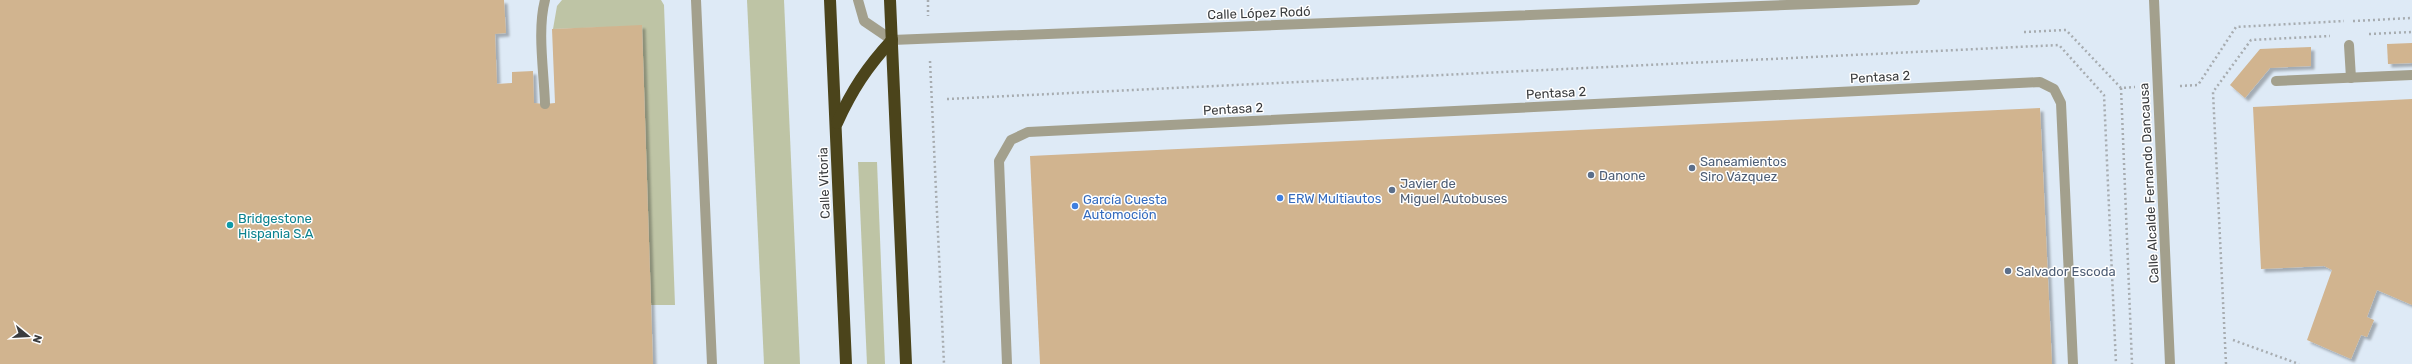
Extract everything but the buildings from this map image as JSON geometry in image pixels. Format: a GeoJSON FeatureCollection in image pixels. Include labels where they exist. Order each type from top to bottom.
{"type":"FeatureCollection","features":[{"type":"Feature","properties":{"kind":"highway","name":"Calle Vitoria"},"geometry":{"type":"LineString","coordinates":[[830,0],[846,364]]}},
{"type":"Feature","properties":{"kind":"highway"},"geometry":{"type":"LineString","coordinates":[[890,0],[906,364]]}},
{"type":"Feature","properties":{"kind":"highway"},"geometry":{"type":"LineString","coordinates":[[836,124],[853,88],[870,64],[892,40]]}},
{"type":"Feature","properties":{"kind":"street"},"geometry":{"type":"LineString","coordinates":[[545,0],[542,22],[545,104]]}},
{"type":"Feature","properties":{"kind":"street"},"geometry":{"type":"LineString","coordinates":[[696,0],[712,364]]}},
{"type":"Feature","properties":{"kind":"street"},"geometry":{"type":"LineString","coordinates":[[858,0],[864,21],[892,40]]}},
{"type":"Feature","properties":{"kind":"street","name":"Calle López Rodó"},"geometry":{"type":"LineString","coordinates":[[892,40],[1916,0]]}},
{"type":"Feature","properties":{"kind":"street","name":"Calle Alcalde Fernando Dancausa"},"geometry":{"type":"LineString","coordinates":[[2154,0],[2170,364]]}},
{"type":"Feature","properties":{"kind":"street"},"geometry":{"type":"LineString","coordinates":[[2348,45],[2351,78]]}},
{"type":"Feature","properties":{"kind":"street"},"geometry":{"type":"LineString","coordinates":[[2276,81],[2412,75]]}},
{"type":"Feature","properties":{"kind":"street","name":"Pentasa 2"},"geometry":{"type":"LineString","coordinates":[[1007,364],[999,161],[1010,140],[1028,132],[2040,82],[2054,89],[2061,103],[2073,364]]}},
{"type":"Feature","properties":{"kind":"path"},"geometry":{"type":"LineString","coordinates":[[928,0],[944,364]]}},
{"type":"Feature","properties":{"kind":"path"},"geometry":{"type":"LineString","coordinates":[[2121,88],[2198,85],[2236,27],[2412,18]]}},
{"type":"Feature","properties":{"kind":"path"},"geometry":{"type":"LineString","coordinates":[[2024,32],[2066,30],[2121,88],[2132,364]]}},
{"type":"Feature","properties":{"kind":"path"},"geometry":{"type":"LineString","coordinates":[[2364,34],[2412,32]]}},
{"type":"Feature","properties":{"kind":"path"},"geometry":{"type":"LineString","coordinates":[[2226,364],[2213,92],[2251,40],[2333,36]]}},
{"type":"Feature","properties":{"kind":"path"},"geometry":{"type":"LineString","coordinates":[[2233,340],[2299,364]]}},
{"type":"Feature","properties":{"kind":"shaded area"},"geometry":{"type":"Polygon","coordinates":[[[0,0],[2412,0],[2412,364],[0,364],[0,0]]]}},
{"type":"Feature","properties":{"kind":"green space"},"geometry":{"type":"Polygon","coordinates":[[[562,0],[661,0],[664,5],[675,305],[651,305],[642,26],[553,29],[557,6],[562,0]]]}},
{"type":"Feature","properties":{"kind":"green space"},"geometry":{"type":"Polygon","coordinates":[[[747,0],[784,0],[800,364],[764,364],[747,0]]]}},
{"type":"Feature","properties":{"kind":"green space"},"geometry":{"type":"Polygon","coordinates":[[[858,162],[877,162],[885,364],[867,364],[858,162]]]}},
{"type":"Feature","properties":{"kind":"place","name":"Saneamientos Siro Vázquez"},"geometry":{"type":"Point","coordinates":[1692,168]}},
{"type":"Feature","properties":{"kind":"place","name":"Danone"},"geometry":{"type":"Point","coordinates":[1591,175]}},
{"type":"Feature","properties":{"kind":"place","name":"Javier de Miguel Autobuses"},"geometry":{"type":"Point","coordinates":[1392,190]}},
{"type":"Feature","properties":{"kind":"place","name":"ERW Multiautos"},"geometry":{"type":"Point","coordinates":[1280,198]}},
{"type":"Feature","properties":{"kind":"place","name":"García Cuesta Automoción"},"geometry":{"type":"Point","coordinates":[1075,206]}},
{"type":"Feature","properties":{"kind":"place","name":"Bridgestone Hispania S.A"},"geometry":{"type":"Point","coordinates":[230,225]}},
{"type":"Feature","properties":{"kind":"place","name":"Salvador Escoda"},"geometry":{"type":"Point","coordinates":[2008,271]}}]}
